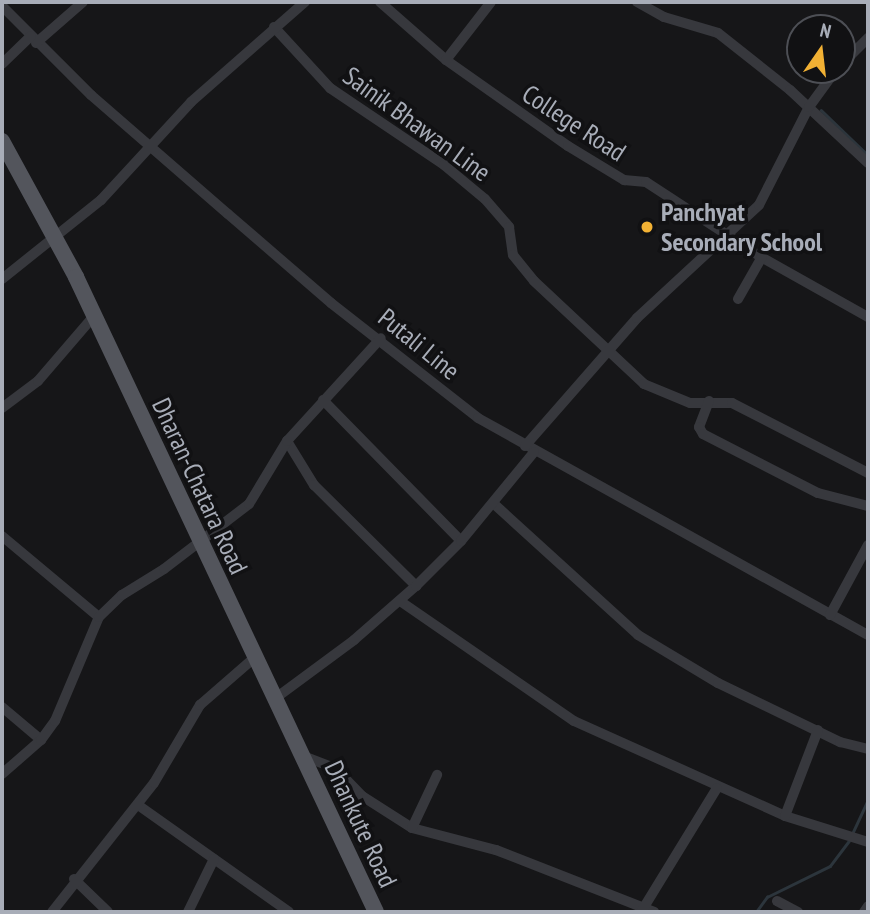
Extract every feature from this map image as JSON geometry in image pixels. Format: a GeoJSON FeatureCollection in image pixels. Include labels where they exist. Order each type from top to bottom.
{"type":"FeatureCollection","features":[{"type":"Feature","properties":{"kind":"main road","name":"Dharan-Chatara Road"},"geometry":{"type":"LineString","coordinates":[[2,141],[56,236],[253,659],[302,756]]}},
{"type":"Feature","properties":{"kind":"main road","name":"Dhankute Road"},"geometry":{"type":"LineString","coordinates":[[302,756],[376,912]]}},
{"type":"Feature","properties":{"kind":"street"},"geometry":{"type":"LineString","coordinates":[[2,64],[83,2]]}},
{"type":"Feature","properties":{"kind":"street"},"geometry":{"type":"LineString","coordinates":[[2,279],[101,200],[191,102],[305,2]]}},
{"type":"Feature","properties":{"kind":"street","name":"College Road"},"geometry":{"type":"LineString","coordinates":[[380,2],[446,60],[568,146],[624,180],[646,182],[762,257],[868,317]]}},
{"type":"Feature","properties":{"kind":"street"},"geometry":{"type":"LineString","coordinates":[[446,60],[491,2]]}},
{"type":"Feature","properties":{"kind":"street"},"geometry":{"type":"LineString","coordinates":[[637,2],[664,16],[718,33],[809,107],[868,163]]}},
{"type":"Feature","properties":{"kind":"street","name":"Putali Line"},"geometry":{"type":"LineString","coordinates":[[2,6],[150,146],[331,303],[381,338],[478,418],[529,449],[868,635]]}},
{"type":"Feature","properties":{"kind":"street","name":"Sainik Bhawan Line"},"geometry":{"type":"LineString","coordinates":[[274,27],[330,88],[444,166],[485,199],[509,227],[513,255],[572,321],[644,384],[668,396],[690,402],[732,403],[868,473]]}},
{"type":"Feature","properties":{"kind":"street"},"geometry":{"type":"LineString","coordinates":[[273,700],[400,601],[461,541],[493,503],[529,449],[607,352],[670,287],[730,236],[759,205],[809,107],[826,84]]}},
{"type":"Feature","properties":{"kind":"street"},"geometry":{"type":"LineString","coordinates":[[738,299],[762,257]]}},
{"type":"Feature","properties":{"kind":"street"},"geometry":{"type":"LineString","coordinates":[[2,408],[38,381],[94,316]]}},
{"type":"Feature","properties":{"kind":"street"},"geometry":{"type":"LineString","coordinates":[[2,774],[41,740],[55,721],[99,617],[121,595],[201,543],[249,504],[287,441],[381,338]]}},
{"type":"Feature","properties":{"kind":"street"},"geometry":{"type":"LineString","coordinates":[[323,400],[461,541]]}},
{"type":"Feature","properties":{"kind":"street"},"geometry":{"type":"LineString","coordinates":[[709,401],[699,427],[703,434],[818,493],[868,506]]}},
{"type":"Feature","properties":{"kind":"street"},"geometry":{"type":"LineString","coordinates":[[287,441],[314,485],[416,586]]}},
{"type":"Feature","properties":{"kind":"street"},"geometry":{"type":"LineString","coordinates":[[493,503],[638,635],[718,683],[840,742],[868,749]]}},
{"type":"Feature","properties":{"kind":"street"},"geometry":{"type":"LineString","coordinates":[[2,536],[99,617]]}},
{"type":"Feature","properties":{"kind":"street"},"geometry":{"type":"LineString","coordinates":[[830,615],[868,545]]}},
{"type":"Feature","properties":{"kind":"street"},"geometry":{"type":"LineString","coordinates":[[400,601],[574,721],[717,788],[785,816],[868,842]]}},
{"type":"Feature","properties":{"kind":"street"},"geometry":{"type":"LineString","coordinates":[[52,912],[74,879],[138,805],[200,705],[253,659]]}},
{"type":"Feature","properties":{"kind":"street"},"geometry":{"type":"LineString","coordinates":[[2,707],[41,740]]}},
{"type":"Feature","properties":{"kind":"street"},"geometry":{"type":"LineString","coordinates":[[785,816],[818,730]]}},
{"type":"Feature","properties":{"kind":"street"},"geometry":{"type":"LineString","coordinates":[[302,756],[335,768],[362,796],[412,828],[496,850],[642,910],[654,912]]}},
{"type":"Feature","properties":{"kind":"street"},"geometry":{"type":"LineString","coordinates":[[412,828],[437,775]]}},
{"type":"Feature","properties":{"kind":"street"},"geometry":{"type":"LineString","coordinates":[[642,910],[717,788]]}},
{"type":"Feature","properties":{"kind":"street"},"geometry":{"type":"LineString","coordinates":[[138,805],[289,912]]}},
{"type":"Feature","properties":{"kind":"street"},"geometry":{"type":"LineString","coordinates":[[188,912],[215,859]]}},
{"type":"Feature","properties":{"kind":"street"},"geometry":{"type":"LineString","coordinates":[[74,879],[108,912]]}},
{"type":"Feature","properties":{"kind":"street"},"geometry":{"type":"LineString","coordinates":[[777,901],[797,912]]}},
{"type":"Feature","properties":{"kind":"street"},"geometry":{"type":"LineString","coordinates":[[864,912],[868,905]]}},
{"type":"Feature","properties":{"kind":"waterway"},"geometry":{"type":"LineString","coordinates":[[821,110],[868,155]]}},
{"type":"Feature","properties":{"kind":"waterway"},"geometry":{"type":"LineString","coordinates":[[852,834],[868,800]]}},
{"type":"Feature","properties":{"kind":"waterway"},"geometry":{"type":"LineString","coordinates":[[756,912],[767,897],[830,866],[849,841]]}},
{"type":"Feature","properties":{"kind":"place","name":"Panchyat Secondary School"},"geometry":{"type":"Point","coordinates":[647,227]}}]}
